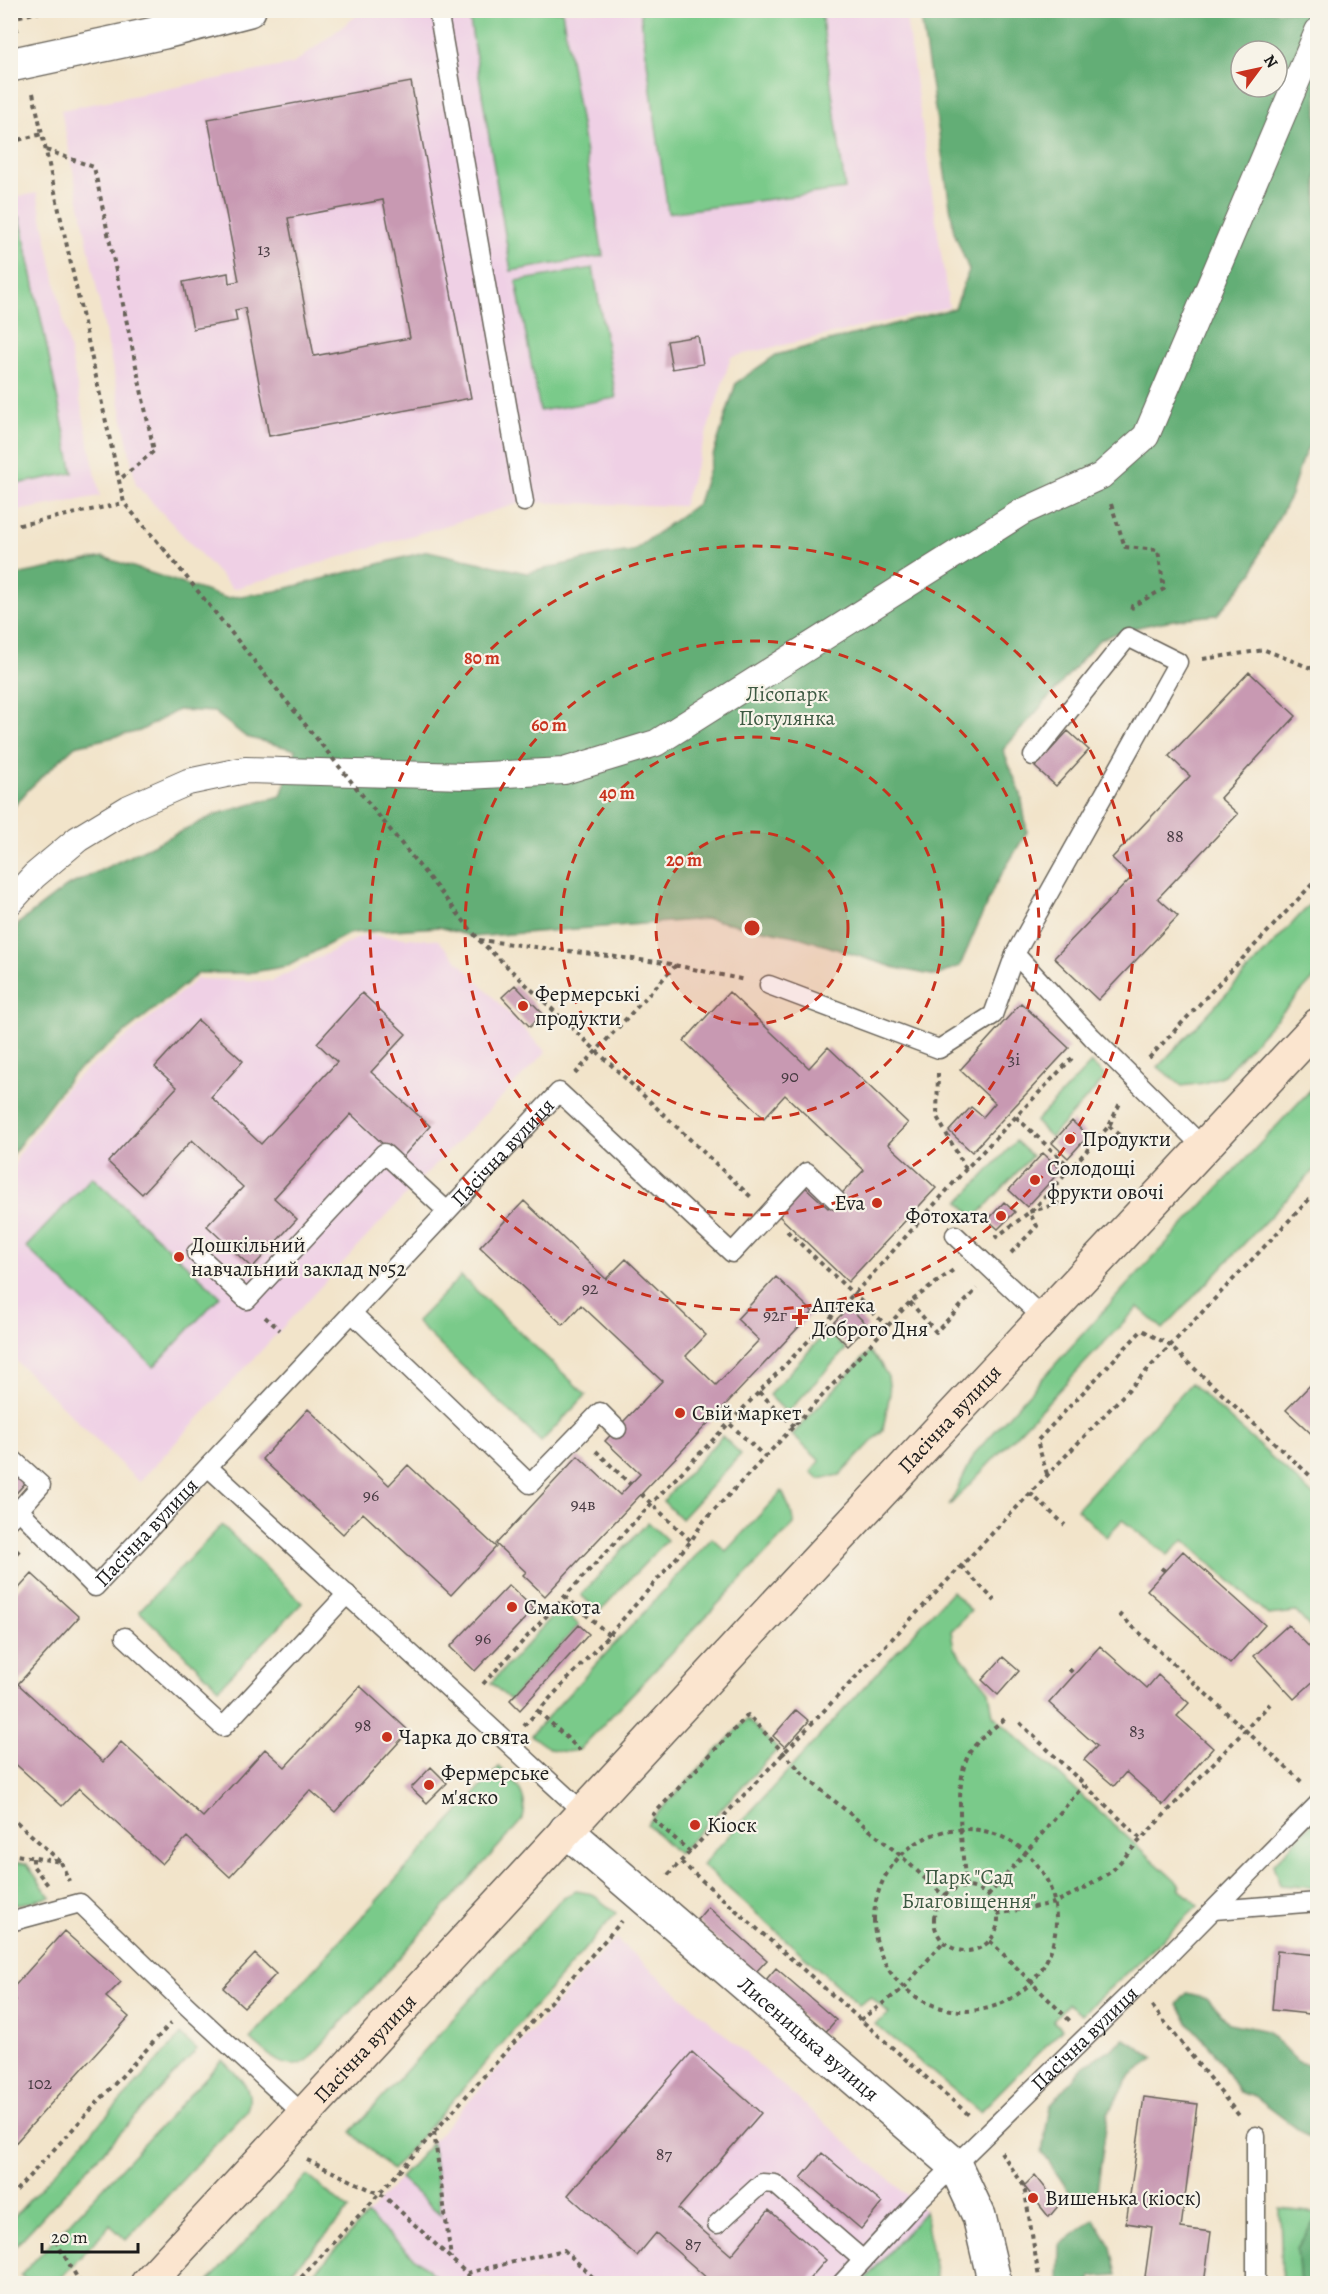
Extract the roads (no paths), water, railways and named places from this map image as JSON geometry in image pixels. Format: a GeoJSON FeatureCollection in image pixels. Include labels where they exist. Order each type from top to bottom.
{"type":"FeatureCollection","features":[{"type":"Feature","properties":{"kind":"main road","name":"Пасічна вулиця"},"geometry":{"type":"LineString","coordinates":[[147,2283],[1317,1025]]}},
{"type":"Feature","properties":{"kind":"street"},"geometry":{"type":"LineString","coordinates":[[20,62],[161,21],[249,10]]}},
{"type":"Feature","properties":{"kind":"street"},"geometry":{"type":"LineString","coordinates":[[10,902],[34,876],[78,839],[129,808],[188,782],[245,770],[466,776],[564,771],[656,743],[1022,512],[1101,476],[1146,436],[1317,31]]}},
{"type":"Feature","properties":{"kind":"street","name":"Лисеницька вулиця"},"geometry":{"type":"LineString","coordinates":[[575,1821],[644,1898],[955,2164],[980,2216],[995,2283]]}},
{"type":"Feature","properties":{"kind":"lane"},"geometry":{"type":"LineString","coordinates":[[438,10],[524,502]]}},
{"type":"Feature","properties":{"kind":"lane"},"geometry":{"type":"LineString","coordinates":[[769,985],[939,1049],[993,1015],[1015,954],[1178,662],[1128,637],[1033,756]]}},
{"type":"Feature","properties":{"kind":"lane"},"geometry":{"type":"LineString","coordinates":[[1015,954],[1092,1037],[1203,1147]]}},
{"type":"Feature","properties":{"kind":"lane","name":"Пасічна вулиця"},"geometry":{"type":"LineString","coordinates":[[15,1514],[95,1587],[559,1092],[732,1253],[807,1173],[836,1200]]}},
{"type":"Feature","properties":{"kind":"lane"},"geometry":{"type":"LineString","coordinates":[[196,1253],[247,1300],[384,1153],[447,1211]]}},
{"type":"Feature","properties":{"kind":"lane"},"geometry":{"type":"LineString","coordinates":[[955,1235],[1043,1318]]}},
{"type":"Feature","properties":{"kind":"lane"},"geometry":{"type":"LineString","coordinates":[[352,1313],[530,1484],[600,1412],[616,1429]]}},
{"type":"Feature","properties":{"kind":"lane"},"geometry":{"type":"LineString","coordinates":[[10,1457],[41,1485],[15,1514]]}},
{"type":"Feature","properties":{"kind":"lane","name":"Пасічна вулиця"},"geometry":{"type":"LineString","coordinates":[[208,1467],[509,1743],[575,1821]]}},
{"type":"Feature","properties":{"kind":"lane"},"geometry":{"type":"LineString","coordinates":[[124,1637],[223,1727],[347,1594]]}},
{"type":"Feature","properties":{"kind":"lane","name":"Пасічна вулиця"},"geometry":{"type":"LineString","coordinates":[[841,2283],[955,2164],[1214,1910],[1313,1797]]}},
{"type":"Feature","properties":{"kind":"lane"},"geometry":{"type":"LineString","coordinates":[[1214,1910],[1317,1902]]}},
{"type":"Feature","properties":{"kind":"lane"},"geometry":{"type":"LineString","coordinates":[[10,1922],[80,1903],[186,2006],[303,2114]]}},
{"type":"Feature","properties":{"kind":"lane"},"geometry":{"type":"LineString","coordinates":[[1256,2136],[1256,2283]]}},
{"type":"Feature","properties":{"kind":"lane"},"geometry":{"type":"LineString","coordinates":[[717,2224],[762,2183],[775,2184],[863,2260]]}},
{"type":"Feature","properties":{"kind":"place","name":"Фермерські продукти"},"geometry":{"type":"Point","coordinates":[523,1006]}},
{"type":"Feature","properties":{"kind":"place","name":"Продукти"},"geometry":{"type":"Point","coordinates":[1070,1139]}},
{"type":"Feature","properties":{"kind":"place","name":"Солодощі фрукти овочі"},"geometry":{"type":"Point","coordinates":[1035,1180]}},
{"type":"Feature","properties":{"kind":"place","name":"Eva"},"geometry":{"type":"Point","coordinates":[877,1203]}},
{"type":"Feature","properties":{"kind":"place","name":"Фотохата"},"geometry":{"type":"Point","coordinates":[1001,1216]}},
{"type":"Feature","properties":{"kind":"place","name":"Дошкільний навчальний заклад №52"},"geometry":{"type":"Point","coordinates":[179,1257]}},
{"type":"Feature","properties":{"kind":"place","name":"Аптека Доброго Дня"},"geometry":{"type":"Point","coordinates":[800,1317]}},
{"type":"Feature","properties":{"kind":"place","name":"Свій маркет"},"geometry":{"type":"Point","coordinates":[680,1413]}},
{"type":"Feature","properties":{"kind":"place","name":"Смакота"},"geometry":{"type":"Point","coordinates":[512,1607]}},
{"type":"Feature","properties":{"kind":"place","name":"Чарка до свята"},"geometry":{"type":"Point","coordinates":[387,1737]}},
{"type":"Feature","properties":{"kind":"place","name":"Фермерське м'яско"},"geometry":{"type":"Point","coordinates":[429,1785]}},
{"type":"Feature","properties":{"kind":"place","name":"Кіоск"},"geometry":{"type":"Point","coordinates":[695,1825]}},
{"type":"Feature","properties":{"kind":"place","name":"Вишенька (кіоск)"},"geometry":{"type":"Point","coordinates":[1033,2198]}},
{"type":"Feature","properties":{"kind":"park label","name":"Лісопарк Погулянка"},"geometry":{"type":"Point","coordinates":[787,706]}},
{"type":"Feature","properties":{"kind":"park label","name":"Парк \"Сад Благовіщення\""},"geometry":{"type":"Point","coordinates":[969,1889]}}]}
